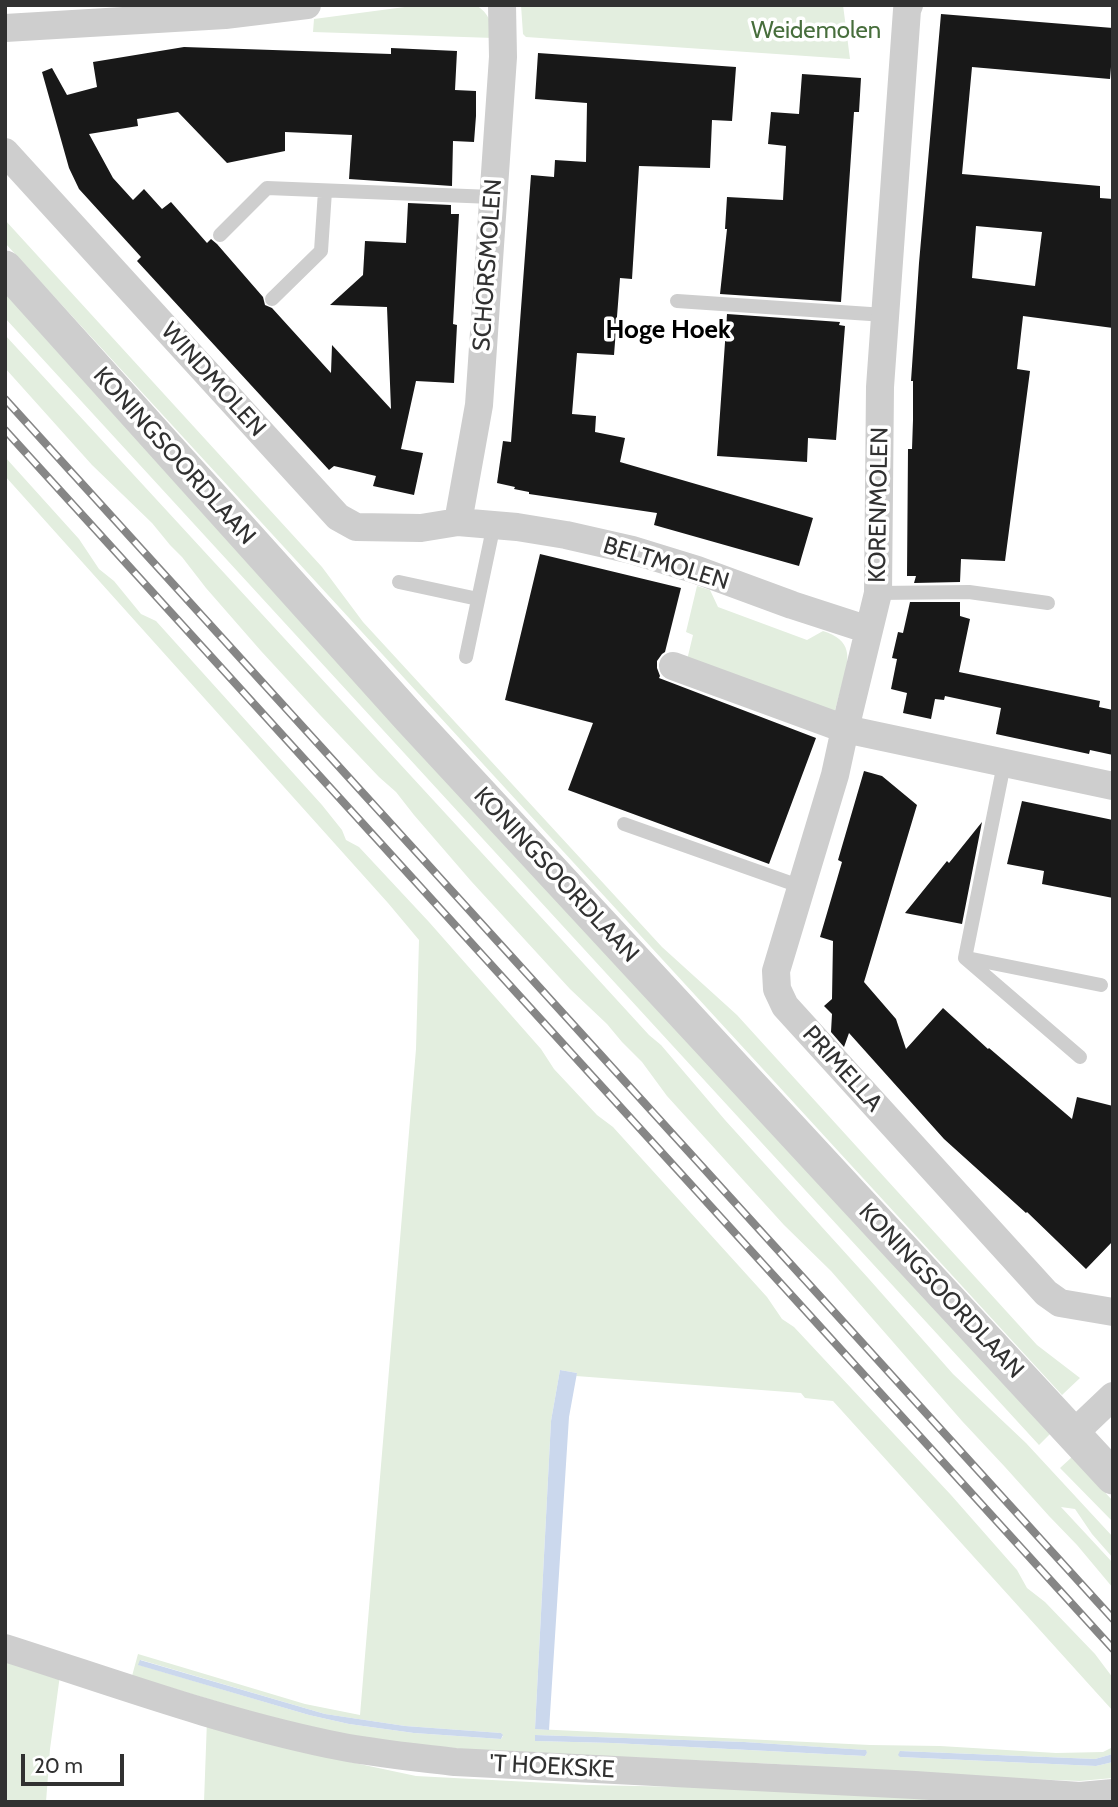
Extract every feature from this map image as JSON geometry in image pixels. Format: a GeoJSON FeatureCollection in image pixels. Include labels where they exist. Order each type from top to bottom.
{"type":"FeatureCollection","features":[{"type":"Feature","properties":{"kind":"street"},"geometry":{"type":"LineString","coordinates":[[5,28],[132,13],[225,15],[307,5]]}},
{"type":"Feature","properties":{"kind":"street","name":"SCHORSMOLEN"},"geometry":{"type":"LineString","coordinates":[[458,522],[479,405],[503,57],[502,5]]}},
{"type":"Feature","properties":{"kind":"street","name":"KORENMOLEN"},"geometry":{"type":"LineString","coordinates":[[845,729],[878,593],[880,387],[906,10],[909,5]]}},
{"type":"Feature","properties":{"kind":"street","name":"WINDMOLEN"},"geometry":{"type":"LineString","coordinates":[[5,152],[338,517],[356,527],[421,528],[458,522]]}},
{"type":"Feature","properties":{"kind":"street","name":"KONINGSOORDLAAN"},"geometry":{"type":"LineString","coordinates":[[5,268],[410,718],[1113,1477]]}},
{"type":"Feature","properties":{"kind":"street","name":"BELTMOLEN"},"geometry":{"type":"LineString","coordinates":[[458,522],[494,524],[566,535],[632,550],[869,630]]}},
{"type":"Feature","properties":{"kind":"street"},"geometry":{"type":"LineString","coordinates":[[673,666],[845,729],[1113,786]]}},
{"type":"Feature","properties":{"kind":"street","name":"PRIMELLA"},"geometry":{"type":"LineString","coordinates":[[845,729],[835,775],[776,971],[777,989],[785,1006],[1046,1293],[1060,1303],[1113,1312]]}},
{"type":"Feature","properties":{"kind":"street"},"geometry":{"type":"LineString","coordinates":[[1073,1434],[1113,1396]]}},
{"type":"Feature","properties":{"kind":"street","name":"'T HOEKSKE"},"geometry":{"type":"LineString","coordinates":[[5,1648],[237,1721],[329,1745],[400,1756],[455,1762],[915,1785],[1048,1798],[1113,1793]]}},
{"type":"Feature","properties":{"kind":"lane"},"geometry":{"type":"LineString","coordinates":[[220,235],[267,188],[492,197]]}},
{"type":"Feature","properties":{"kind":"lane"},"geometry":{"type":"LineString","coordinates":[[272,299],[321,251],[326,191]]}},
{"type":"Feature","properties":{"kind":"lane"},"geometry":{"type":"LineString","coordinates":[[677,301],[885,315]]}},
{"type":"Feature","properties":{"kind":"lane"},"geometry":{"type":"LineString","coordinates":[[466,657],[494,524]]}},
{"type":"Feature","properties":{"kind":"lane"},"geometry":{"type":"LineString","coordinates":[[399,582],[478,599]]}},
{"type":"Feature","properties":{"kind":"lane"},"geometry":{"type":"LineString","coordinates":[[878,593],[969,592],[1048,603]]}},
{"type":"Feature","properties":{"kind":"lane"},"geometry":{"type":"LineString","coordinates":[[965,958],[1004,764]]}},
{"type":"Feature","properties":{"kind":"lane"},"geometry":{"type":"LineString","coordinates":[[624,824],[802,887]]}},
{"type":"Feature","properties":{"kind":"lane"},"geometry":{"type":"LineString","coordinates":[[965,958],[1101,985]]}},
{"type":"Feature","properties":{"kind":"lane"},"geometry":{"type":"LineString","coordinates":[[965,958],[1080,1057]]}},
{"type":"Feature","properties":{"kind":"green space"},"geometry":{"type":"Polygon","coordinates":[[[420,5],[476,5],[489,19],[494,38],[313,32],[314,19],[420,5]]]}},
{"type":"Feature","properties":{"kind":"green space","name":"Weidemolen"},"geometry":{"type":"Polygon","coordinates":[[[521,5],[843,5],[850,59],[526,37],[523,34],[521,5]]]}},
{"type":"Feature","properties":{"kind":"green space"},"geometry":{"type":"Polygon","coordinates":[[[5,220],[322,567],[363,622],[662,947],[737,1015],[1037,1345],[1080,1378],[1062,1395],[5,243],[5,220]]]}},
{"type":"Feature","properties":{"kind":"green space"},"geometry":{"type":"Polygon","coordinates":[[[5,293],[1051,1433],[1039,1445],[5,318],[5,293]]]}},
{"type":"Feature","properties":{"kind":"green space"},"geometry":{"type":"Polygon","coordinates":[[[5,335],[661,1045],[953,1374],[1026,1443],[1113,1537],[1113,1558],[1075,1509],[1061,1507],[1113,1563],[1113,1588],[831,1271],[784,1225],[667,1096],[642,1062],[570,989],[471,881],[396,792],[261,651],[152,523],[92,465],[5,368],[5,335]]]}},
{"type":"Feature","properties":{"kind":"green space"},"geometry":{"type":"Polygon","coordinates":[[[5,457],[79,539],[99,569],[114,581],[141,614],[156,621],[322,805],[342,830],[346,840],[359,847],[429,922],[541,1049],[554,1069],[597,1115],[613,1127],[767,1297],[782,1319],[794,1327],[951,1495],[1017,1570],[1027,1588],[1045,1602],[1095,1654],[1113,1678],[1113,1711],[833,1401],[805,1398],[801,1393],[576,1376],[577,1373],[560,1370],[551,1421],[535,1729],[1056,1753],[1103,1752],[1113,1747],[1113,1754],[1095,1759],[900,1751],[900,1757],[1096,1766],[1113,1762],[1113,1778],[1080,1781],[974,1777],[775,1764],[470,1750],[355,1738],[255,1713],[132,1676],[138,1654],[305,1704],[360,1715],[416,1049],[419,940],[5,476],[5,457]],[[141,1660],[139,1665],[309,1715],[349,1724],[414,1733],[501,1739],[503,1736],[501,1733],[405,1726],[325,1714],[141,1660]],[[535,1735],[535,1741],[865,1756],[867,1753],[865,1750],[744,1742],[535,1735]]]}},
{"type":"Feature","properties":{"kind":"green space"},"geometry":{"type":"Polygon","coordinates":[[[697,586],[710,590],[718,607],[807,640],[823,631],[839,639],[846,650],[847,664],[834,714],[687,660],[693,635],[686,632],[697,586]]]}},
{"type":"Feature","properties":{"kind":"green space"},"geometry":{"type":"Polygon","coordinates":[[[1072,1457],[1113,1501],[1113,1522],[1060,1468],[1072,1457]]]}},
{"type":"Feature","properties":{"kind":"green space"},"geometry":{"type":"Polygon","coordinates":[[[5,1659],[60,1675],[46,1802],[5,1802],[5,1659]]]}},
{"type":"Feature","properties":{"kind":"green space"},"geometry":{"type":"Polygon","coordinates":[[[207,1720],[350,1762],[416,1776],[587,1785],[736,1788],[983,1802],[204,1802],[207,1720]]]}},
{"type":"Feature","properties":{"kind":"water"},"geometry":{"type":"Polygon","coordinates":[[[560,1370],[577,1373],[569,1417],[549,1730],[535,1729],[551,1421],[560,1370]]]}},
{"type":"Feature","properties":{"kind":"water"},"geometry":{"type":"Polygon","coordinates":[[[140,1660],[325,1714],[405,1726],[503,1735],[501,1739],[414,1733],[349,1724],[309,1715],[138,1665],[140,1660]]]}},
{"type":"Feature","properties":{"kind":"water"},"geometry":{"type":"Polygon","coordinates":[[[535,1735],[744,1742],[866,1750],[867,1753],[865,1756],[535,1741],[535,1735]]]}},
{"type":"Feature","properties":{"kind":"water"},"geometry":{"type":"Polygon","coordinates":[[[900,1751],[1095,1759],[1113,1754],[1113,1762],[1096,1766],[900,1757],[900,1751]]]}},
{"type":"Feature","properties":{"kind":"building"},"geometry":{"type":"Polygon","coordinates":[[[941,14],[1113,28],[1113,67],[1110,79],[972,67],[962,174],[1100,186],[1100,198],[1113,199],[1113,328],[1023,316],[1017,369],[1030,371],[1005,561],[961,559],[960,582],[914,583],[916,576],[907,576],[908,449],[912,449],[911,381],[941,14]],[[976,226],[972,278],[1035,286],[1042,232],[976,226]]]}},
{"type":"Feature","properties":{"kind":"building"},"geometry":{"type":"Polygon","coordinates":[[[184,47],[391,54],[391,48],[457,51],[455,90],[476,91],[476,116],[474,142],[453,141],[452,186],[349,179],[352,135],[285,132],[285,151],[227,163],[178,112],[137,119],[138,126],[89,134],[113,178],[133,200],[144,189],[162,209],[171,202],[207,243],[211,239],[217,244],[263,297],[265,305],[272,308],[331,373],[332,345],[391,409],[387,307],[330,305],[363,275],[365,241],[406,243],[408,203],[451,205],[451,214],[459,214],[453,324],[457,325],[454,383],[416,381],[401,449],[423,453],[414,495],[373,486],[376,476],[334,466],[329,470],[137,261],[141,257],[79,189],[69,168],[42,72],[52,68],[67,95],[97,87],[93,62],[184,47]]]}},
{"type":"Feature","properties":{"kind":"building"},"geometry":{"type":"Polygon","coordinates":[[[538,53],[736,67],[732,121],[712,120],[710,168],[639,166],[632,279],[620,278],[614,355],[577,353],[572,414],[596,416],[595,432],[625,438],[620,462],[813,518],[799,566],[654,525],[657,513],[529,494],[497,483],[503,441],[511,442],[531,175],[554,177],[555,160],[586,162],[587,103],[535,99],[538,53]]]}},
{"type":"Feature","properties":{"kind":"building"},"geometry":{"type":"Polygon","coordinates":[[[802,74],[861,78],[859,112],[854,112],[841,302],[720,294],[727,229],[727,197],[783,200],[786,146],[768,144],[771,112],[799,114],[802,74]]]}},
{"type":"Feature","properties":{"kind":"building"},"geometry":{"type":"Polygon","coordinates":[[[727,314],[840,322],[839,325],[845,326],[836,440],[808,438],[807,462],[717,456],[727,314]]]}},
{"type":"Feature","properties":{"kind":"building"},"geometry":{"type":"Polygon","coordinates":[[[540,554],[681,588],[665,652],[657,661],[659,678],[816,738],[769,864],[568,790],[593,723],[505,700],[540,554]]]}},
{"type":"Feature","properties":{"kind":"building"},"geometry":{"type":"Polygon","coordinates":[[[910,602],[960,602],[960,616],[970,619],[959,672],[1100,701],[1099,707],[1113,710],[1113,755],[1090,750],[1089,754],[996,734],[1001,708],[945,696],[944,700],[935,699],[931,719],[903,713],[907,693],[891,689],[897,659],[892,658],[898,632],[903,633],[910,602]]]}},
{"type":"Feature","properties":{"kind":"building"},"geometry":{"type":"Polygon","coordinates":[[[864,771],[882,776],[917,805],[864,982],[896,1019],[906,1049],[943,1008],[1072,1119],[1077,1097],[1113,1106],[1113,1241],[1086,1269],[1027,1212],[944,1139],[849,1033],[844,1047],[831,1032],[832,1014],[824,1006],[832,999],[833,941],[820,937],[842,862],[838,860],[864,771]]]}},
{"type":"Feature","properties":{"kind":"building"},"geometry":{"type":"Polygon","coordinates":[[[1022,801],[1113,820],[1113,898],[1042,884],[1044,871],[1007,864],[1022,801]]]}},
{"type":"Feature","properties":{"kind":"building"},"geometry":{"type":"Polygon","coordinates":[[[982,822],[962,924],[905,913],[947,861],[949,863],[982,822]]]}},
{"type":"Feature","properties":{"kind":"railway"},"geometry":{"type":"LineString","coordinates":[[5,399],[1113,1619]]}},
{"type":"Feature","properties":{"kind":"railway"},"geometry":{"type":"LineString","coordinates":[[5,430],[1113,1649]]}},
{"type":"Feature","properties":{"kind":"district","name":"Hoge Hoek"},"geometry":{"type":"Point","coordinates":[668,330]}}]}
